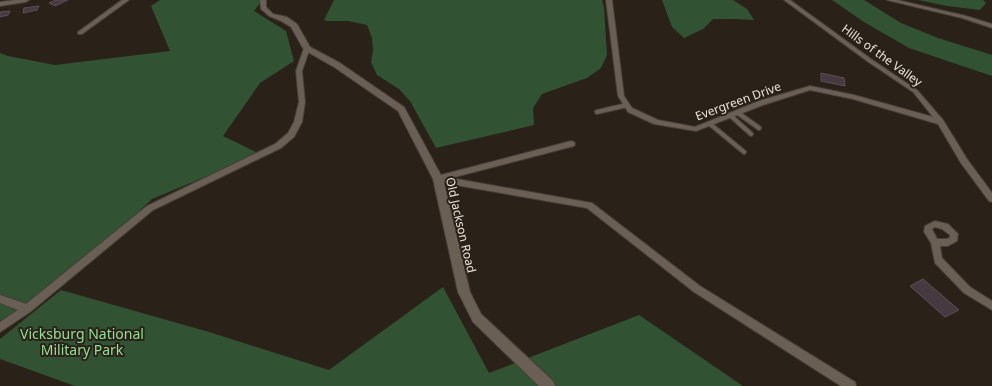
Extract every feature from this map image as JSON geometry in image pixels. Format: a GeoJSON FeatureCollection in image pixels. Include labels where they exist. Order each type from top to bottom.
{"type":"FeatureCollection","features":[{"type":"Feature","properties":{"kind":"street"},"geometry":{"type":"LineString","coordinates":[[0,4],[26,0]]}},
{"type":"Feature","properties":{"kind":"street"},"geometry":{"type":"LineString","coordinates":[[80,33],[126,0]]}},
{"type":"Feature","properties":{"kind":"street"},"geometry":{"type":"LineString","coordinates":[[0,328],[27,309],[150,208],[278,146],[291,135],[298,122],[302,102],[299,71],[307,48],[294,26],[284,19],[271,15],[263,8],[263,0]]}},
{"type":"Feature","properties":{"kind":"street"},"geometry":{"type":"LineString","coordinates":[[610,0],[621,96],[627,105]]}},
{"type":"Feature","properties":{"kind":"street","name":"Hills of the Valley"},"geometry":{"type":"LineString","coordinates":[[787,0],[869,60],[915,91],[941,122],[964,161],[992,199]]}},
{"type":"Feature","properties":{"kind":"street"},"geometry":{"type":"LineString","coordinates":[[890,0],[964,17],[992,26]]}},
{"type":"Feature","properties":{"kind":"street","name":"Old Jackson Road"},"geometry":{"type":"LineString","coordinates":[[307,48],[336,65],[401,108],[438,178],[464,292],[477,318],[548,386]]}},
{"type":"Feature","properties":{"kind":"street","name":"Evergreen Drive"},"geometry":{"type":"LineString","coordinates":[[627,105],[630,110],[656,122],[696,129],[761,103],[810,88],[854,97],[941,122]]}},
{"type":"Feature","properties":{"kind":"street"},"geometry":{"type":"LineString","coordinates":[[438,178],[571,144]]}},
{"type":"Feature","properties":{"kind":"street"},"geometry":{"type":"LineString","coordinates":[[438,178],[590,205],[697,289],[851,386]]}},
{"type":"Feature","properties":{"kind":"street"},"geometry":{"type":"LineString","coordinates":[[935,242],[938,260],[967,290],[992,306]]}},
{"type":"Feature","properties":{"kind":"street"},"geometry":{"type":"LineString","coordinates":[[0,299],[27,309]]}},
{"type":"Feature","properties":{"kind":"lane"},"geometry":{"type":"LineString","coordinates":[[597,112],[627,105]]}},
{"type":"Feature","properties":{"kind":"lane"},"geometry":{"type":"LineString","coordinates":[[734,114],[759,128]]}},
{"type":"Feature","properties":{"kind":"lane"},"geometry":{"type":"LineString","coordinates":[[734,114],[751,134]]}},
{"type":"Feature","properties":{"kind":"lane"},"geometry":{"type":"LineString","coordinates":[[710,124],[744,152]]}},
{"type":"Feature","properties":{"kind":"green space"},"geometry":{"type":"Polygon","coordinates":[[[160,0],[262,0],[254,11],[286,31],[294,61],[260,83],[223,136],[260,154],[152,199],[49,296],[0,329],[0,53],[8,56],[55,65],[170,51],[151,6],[160,0]]]}},
{"type":"Feature","properties":{"kind":"green space"},"geometry":{"type":"Polygon","coordinates":[[[334,0],[602,0],[604,8],[607,55],[601,68],[587,78],[542,94],[533,108],[534,125],[436,148],[410,101],[399,89],[377,75],[371,62],[373,50],[372,38],[367,25],[348,21],[324,20],[334,0]]]}},
{"type":"Feature","properties":{"kind":"green space"},"geometry":{"type":"Polygon","coordinates":[[[662,0],[733,0],[747,9],[754,20],[713,19],[703,29],[684,38],[672,27],[662,0]]]}},
{"type":"Feature","properties":{"kind":"green space"},"geometry":{"type":"Polygon","coordinates":[[[832,0],[864,0],[901,23],[938,38],[992,55],[992,76],[909,48],[864,22],[832,0]]]}},
{"type":"Feature","properties":{"kind":"green space"},"geometry":{"type":"Polygon","coordinates":[[[918,0],[983,0],[986,3],[980,10],[947,6],[918,0]]]}},
{"type":"Feature","properties":{"kind":"green space","name":"Vicksburg National Military Park"},"geometry":{"type":"Polygon","coordinates":[[[443,287],[489,373],[639,315],[743,386],[75,386],[0,359],[0,339],[61,290],[209,332],[329,370],[443,287]]]}},
{"type":"Feature","properties":{"kind":"building"},"geometry":{"type":"Polygon","coordinates":[[[56,0],[68,0],[55,6],[49,3],[56,0]]]}},
{"type":"Feature","properties":{"kind":"building"},"geometry":{"type":"Polygon","coordinates":[[[39,6],[37,10],[23,13],[24,8],[39,6]]]}},
{"type":"Feature","properties":{"kind":"building"},"geometry":{"type":"Polygon","coordinates":[[[10,11],[8,15],[0,17],[0,12],[10,11]]]}},
{"type":"Feature","properties":{"kind":"building"},"geometry":{"type":"Polygon","coordinates":[[[821,73],[844,78],[845,86],[821,81],[821,73]]]}},
{"type":"Feature","properties":{"kind":"building"},"geometry":{"type":"Polygon","coordinates":[[[923,279],[959,310],[945,317],[910,286],[923,279]]]}}]}
